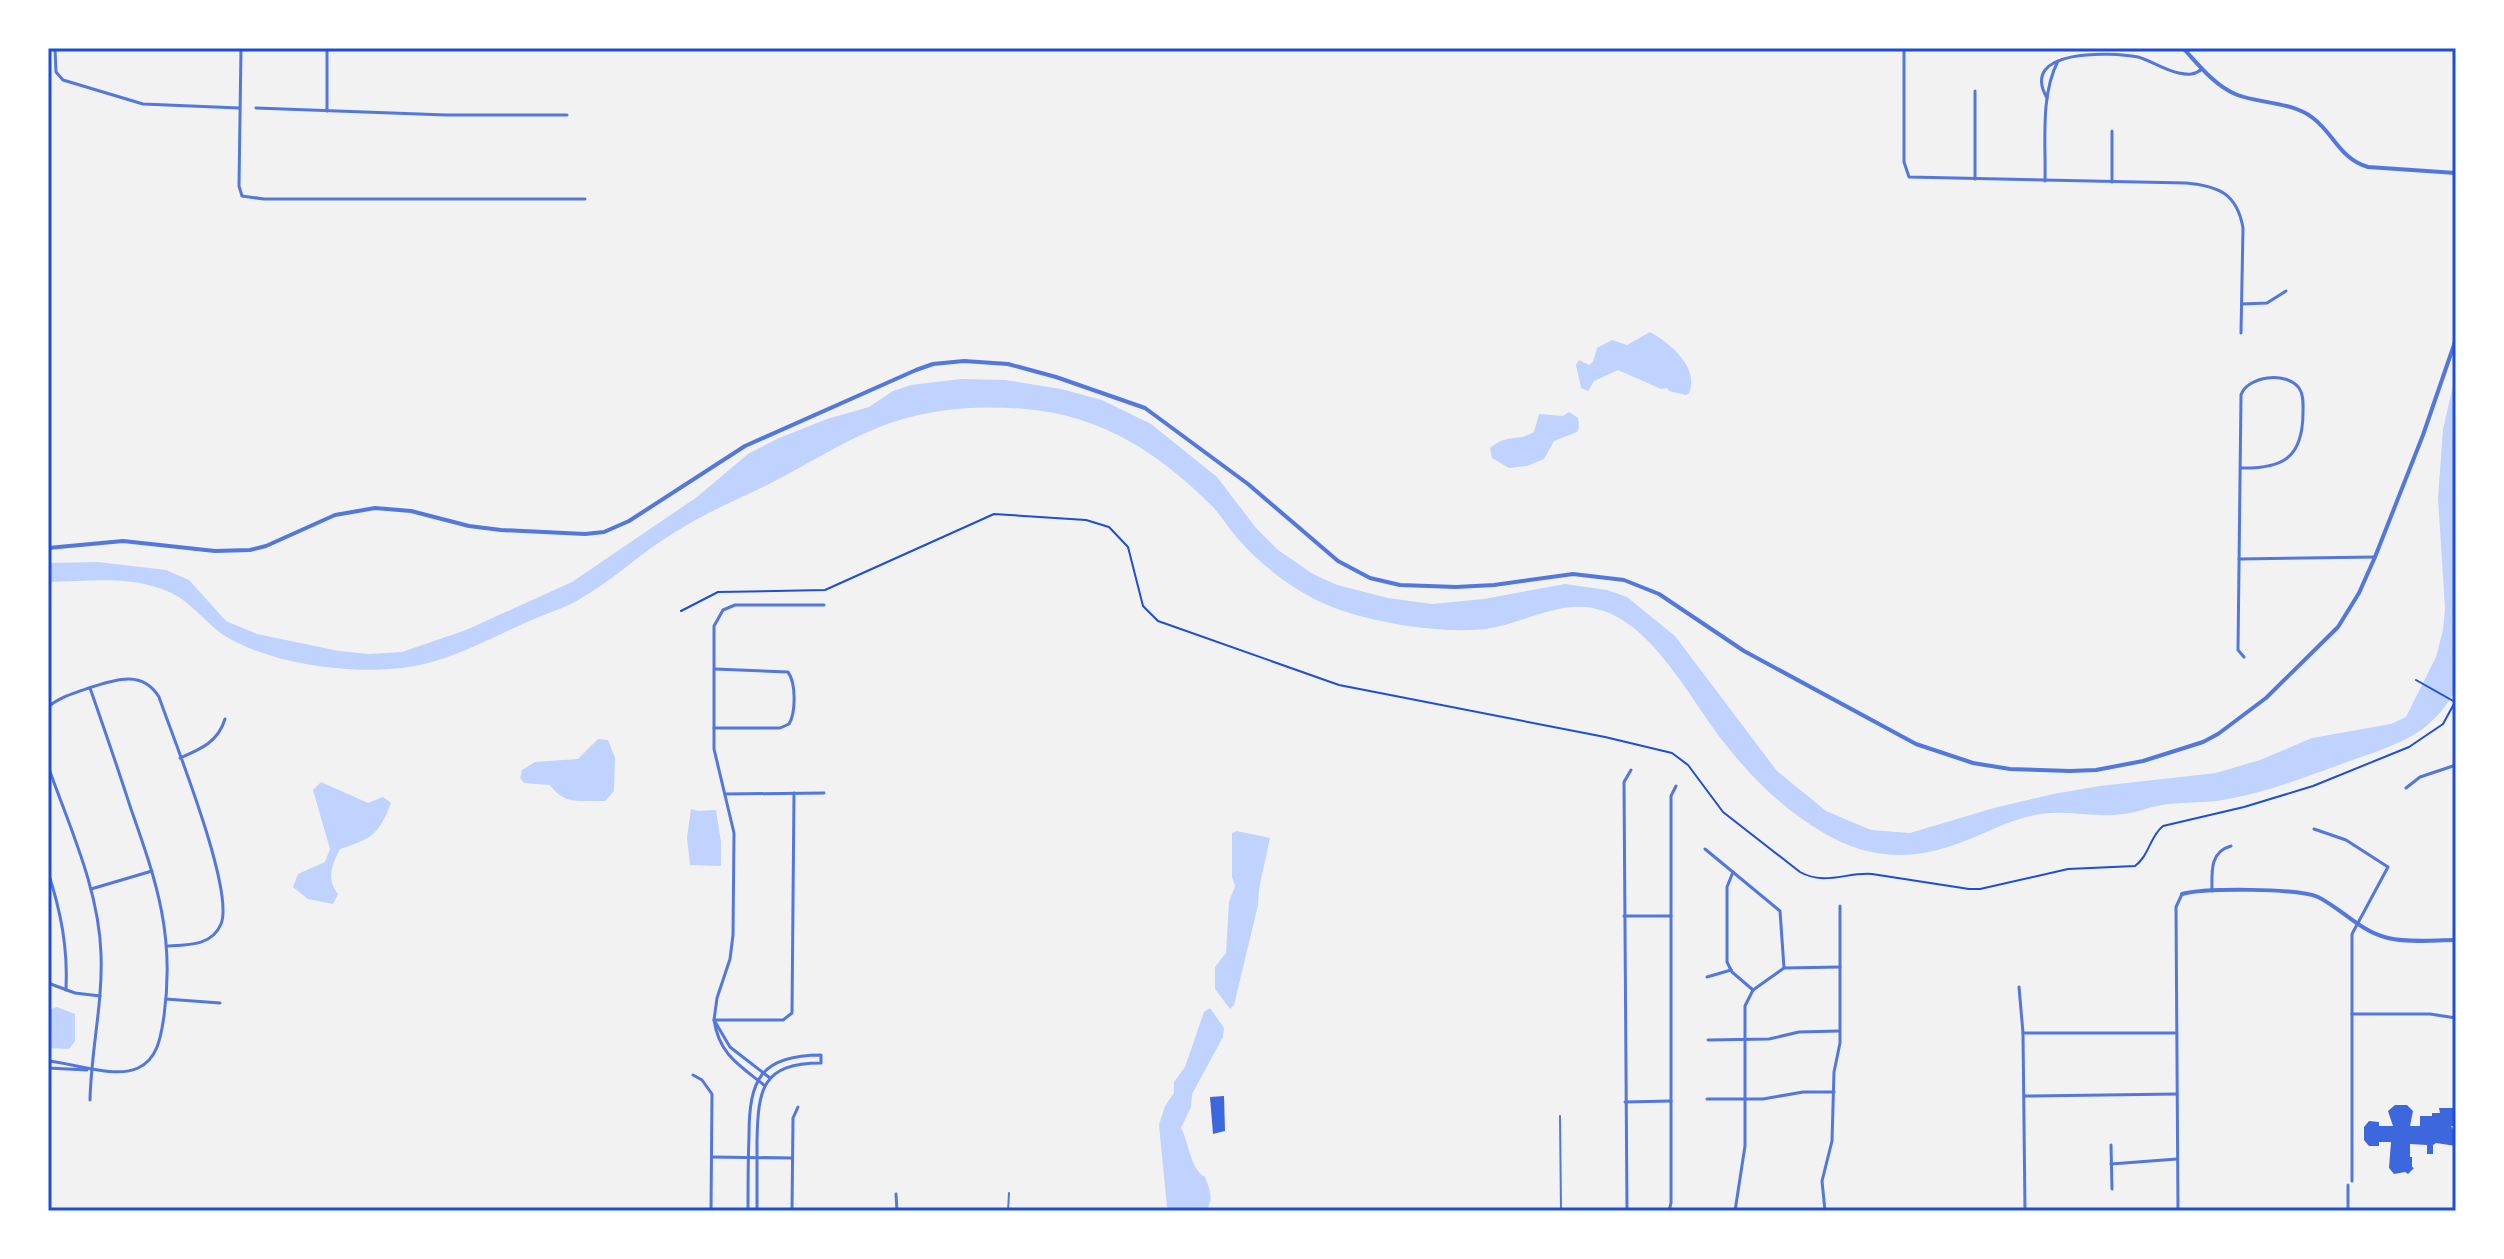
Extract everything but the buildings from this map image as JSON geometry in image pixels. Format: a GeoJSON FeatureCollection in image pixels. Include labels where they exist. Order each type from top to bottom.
{"type":"FeatureCollection","features":[{"type":"Feature","properties":{"kind":"street"},"geometry":{"type":"LineString","coordinates":[[55,48],[58,77],[143,104],[239,108]]}},
{"type":"Feature","properties":{"kind":"street"},"geometry":{"type":"LineString","coordinates":[[241,48],[239,186],[240,194],[246,198],[585,199]]}},
{"type":"Feature","properties":{"kind":"street"},"geometry":{"type":"LineString","coordinates":[[327,48],[327,111]]}},
{"type":"Feature","properties":{"kind":"street"},"geometry":{"type":"LineString","coordinates":[[1904,48],[1904,162],[1909,177],[2170,183],[2213,187],[2234,204],[2243,228],[2241,333]]}},
{"type":"Feature","properties":{"kind":"street"},"geometry":{"type":"LineString","coordinates":[[2183,48],[2202,69],[2233,93],[2309,115],[2327,131],[2343,154],[2356,164],[2456,173]]}},
{"type":"Feature","properties":{"kind":"street"},"geometry":{"type":"LineString","coordinates":[[2047,98],[2042,85],[2044,72],[2058,61],[2074,56],[2139,58],[2189,75],[2202,69]]}},
{"type":"Feature","properties":{"kind":"street"},"geometry":{"type":"LineString","coordinates":[[2045,181],[2047,98],[2051,76],[2058,61]]}},
{"type":"Feature","properties":{"kind":"street"},"geometry":{"type":"LineString","coordinates":[[1975,91],[1975,180]]}},
{"type":"Feature","properties":{"kind":"street"},"geometry":{"type":"LineString","coordinates":[[256,108],[567,115]]}},
{"type":"Feature","properties":{"kind":"street"},"geometry":{"type":"LineString","coordinates":[[2112,131],[2112,182]]}},
{"type":"Feature","properties":{"kind":"street"},"geometry":{"type":"LineString","coordinates":[[2242,304],[2267,303],[2286,291]]}},
{"type":"Feature","properties":{"kind":"street"},"geometry":{"type":"LineString","coordinates":[[48,548],[123,541],[215,551],[250,550],[335,515],[375,508],[411,511],[486,529],[585,534],[604,532],[629,521],[745,446],[916,370],[945,362],[1008,364],[1145,408],[1248,484],[1338,561],[1357,573],[1384,582],[1436,587],[1494,585],[1573,574],[1624,580],[1659,594],[1744,651],[1890,731],[1973,763],[2010,769],[2070,771],[2122,766],[2161,756],[2218,734],[2266,698],[2338,627],[2359,593],[2375,557],[2423,435],[2456,339]]}},
{"type":"Feature","properties":{"kind":"street"},"geometry":{"type":"LineString","coordinates":[[2240,468],[2273,467],[2288,457],[2301,437],[2303,405],[2298,387],[2290,381],[2249,382],[2242,390],[2240,400],[2238,650],[2244,657]]}},
{"type":"Feature","properties":{"kind":"street"},"geometry":{"type":"LineString","coordinates":[[2239,559],[2375,557]]}},
{"type":"Feature","properties":{"kind":"street"},"geometry":{"type":"LineString","coordinates":[[767,1081],[721,1047],[714,1020],[733,935],[734,833],[715,762],[714,626],[718,616],[735,605],[824,605]]}},
{"type":"Feature","properties":{"kind":"street"},"geometry":{"type":"LineString","coordinates":[[714,669],[778,669],[791,675],[791,721],[780,728],[714,728]]}},
{"type":"Feature","properties":{"kind":"street"},"geometry":{"type":"LineString","coordinates":[[48,707],[62,697],[118,679],[137,680],[154,689],[159,697],[216,867],[223,900],[221,924],[210,938],[203,942],[167,946]]}},
{"type":"Feature","properties":{"kind":"street"},"geometry":{"type":"LineString","coordinates":[[48,1061],[90,1069],[127,1071],[141,1067],[159,1044],[166,999],[167,946],[161,898],[90,688]]}},
{"type":"Feature","properties":{"kind":"street"},"geometry":{"type":"LineString","coordinates":[[180,758],[213,741],[222,730],[225,719]]}},
{"type":"Feature","properties":{"kind":"street"},"geometry":{"type":"LineString","coordinates":[[2406,788],[2420,777],[2456,765]]}},
{"type":"Feature","properties":{"kind":"street"},"geometry":{"type":"LineString","coordinates":[[48,766],[91,889],[100,936],[100,996],[90,1069],[90,1100]]}},
{"type":"Feature","properties":{"kind":"street"},"geometry":{"type":"LineString","coordinates":[[1627,1211],[1624,782],[1631,770]]}},
{"type":"Feature","properties":{"kind":"street"},"geometry":{"type":"LineString","coordinates":[[48,785],[54,783]]}},
{"type":"Feature","properties":{"kind":"street"},"geometry":{"type":"LineString","coordinates":[[1669,1211],[1671,796],[1676,786]]}},
{"type":"Feature","properties":{"kind":"street"},"geometry":{"type":"LineString","coordinates":[[48,793],[57,790]]}},
{"type":"Feature","properties":{"kind":"street"},"geometry":{"type":"LineString","coordinates":[[714,1020],[786,1019],[793,1007],[794,793]]}},
{"type":"Feature","properties":{"kind":"street"},"geometry":{"type":"LineString","coordinates":[[725,794],[824,793]]}},
{"type":"Feature","properties":{"kind":"street"},"geometry":{"type":"LineString","coordinates":[[2314,829],[2346,840],[2388,867],[2352,934],[2352,1181]]}},
{"type":"Feature","properties":{"kind":"street"},"geometry":{"type":"LineString","coordinates":[[2212,891],[2214,860],[2222,850],[2231,846]]}},
{"type":"Feature","properties":{"kind":"street"},"geometry":{"type":"LineString","coordinates":[[1705,849],[1781,913],[1784,968]]}},
{"type":"Feature","properties":{"kind":"street"},"geometry":{"type":"LineString","coordinates":[[91,889],[152,871]]}},
{"type":"Feature","properties":{"kind":"street"},"geometry":{"type":"LineString","coordinates":[[48,872],[66,944],[66,990]]}},
{"type":"Feature","properties":{"kind":"street"},"geometry":{"type":"LineString","coordinates":[[1733,872],[1727,891],[1727,959],[1731,970],[1753,990]]}},
{"type":"Feature","properties":{"kind":"street"},"geometry":{"type":"LineString","coordinates":[[2178,1211],[2176,905],[2182,894],[2212,891],[2307,893],[2323,899],[2356,923],[2385,938],[2456,940]]}},
{"type":"Feature","properties":{"kind":"street"},"geometry":{"type":"LineString","coordinates":[[1825,1211],[1822,1181],[1832,1141],[1840,1031],[1840,906]]}},
{"type":"Feature","properties":{"kind":"street"},"geometry":{"type":"LineString","coordinates":[[1624,916],[1671,916]]}},
{"type":"Feature","properties":{"kind":"street"},"geometry":{"type":"LineString","coordinates":[[1735,1211],[1744,1155],[1745,1003],[1753,990],[1784,968],[1840,967]]}},
{"type":"Feature","properties":{"kind":"street"},"geometry":{"type":"LineString","coordinates":[[1707,977],[1731,970]]}},
{"type":"Feature","properties":{"kind":"street"},"geometry":{"type":"LineString","coordinates":[[48,983],[66,990],[100,996]]}},
{"type":"Feature","properties":{"kind":"street"},"geometry":{"type":"LineString","coordinates":[[2019,987],[2023,1033],[2025,1211]]}},
{"type":"Feature","properties":{"kind":"street"},"geometry":{"type":"LineString","coordinates":[[166,999],[220,1003]]}},
{"type":"Feature","properties":{"kind":"street"},"geometry":{"type":"LineString","coordinates":[[2351,1014],[2430,1014],[2456,1018]]}},
{"type":"Feature","properties":{"kind":"street"},"geometry":{"type":"LineString","coordinates":[[714,1020],[730,1047],[767,1081]]}},
{"type":"Feature","properties":{"kind":"street"},"geometry":{"type":"LineString","coordinates":[[1708,1040],[1769,1039],[1799,1032],[1840,1031]]}},
{"type":"Feature","properties":{"kind":"street"},"geometry":{"type":"LineString","coordinates":[[2023,1033],[2177,1033]]}},
{"type":"Feature","properties":{"kind":"street"},"geometry":{"type":"LineString","coordinates":[[748,1211],[749,1102],[760,1076],[783,1059],[821,1055],[821,1063],[794,1064],[779,1070],[767,1081],[758,1107],[757,1211]]}},
{"type":"Feature","properties":{"kind":"street"},"geometry":{"type":"LineString","coordinates":[[48,1068],[90,1069]]}},
{"type":"Feature","properties":{"kind":"street"},"geometry":{"type":"LineString","coordinates":[[693,1075],[702,1080],[712,1094],[711,1211]]}},
{"type":"Feature","properties":{"kind":"street"},"geometry":{"type":"LineString","coordinates":[[1707,1099],[1773,1098],[1809,1092],[1834,1092]]}},
{"type":"Feature","properties":{"kind":"street"},"geometry":{"type":"LineString","coordinates":[[2024,1096],[2177,1094]]}},
{"type":"Feature","properties":{"kind":"street"},"geometry":{"type":"LineString","coordinates":[[1625,1102],[1671,1101]]}},
{"type":"Feature","properties":{"kind":"street"},"geometry":{"type":"LineString","coordinates":[[792,1211],[793,1118],[798,1107]]}},
{"type":"Feature","properties":{"kind":"street"},"geometry":{"type":"LineString","coordinates":[[2111,1145],[2112,1189]]}},
{"type":"Feature","properties":{"kind":"street"},"geometry":{"type":"LineString","coordinates":[[712,1157],[792,1158]]}},
{"type":"Feature","properties":{"kind":"street"},"geometry":{"type":"LineString","coordinates":[[2111,1164],[2177,1159]]}},
{"type":"Feature","properties":{"kind":"street"},"geometry":{"type":"LineString","coordinates":[[2348,1185],[2348,1211]]}},
{"type":"Feature","properties":{"kind":"street"},"geometry":{"type":"LineString","coordinates":[[896,1194],[897,1211]]}},
{"type":"Feature","properties":{"kind":"lane"},"geometry":{"type":"LineString","coordinates":[[1560,1116],[1561,1211]]}},
{"type":"Feature","properties":{"kind":"lane"},"geometry":{"type":"LineString","coordinates":[[1008,1211],[1009,1193]]}},
{"type":"Feature","properties":{"kind":"path"},"geometry":{"type":"LineString","coordinates":[[681,611],[718,592],[825,590],[994,514],[1096,522],[1116,533],[1128,547],[1143,606],[1158,621],[1339,685],[1672,753],[1688,765],[1723,812],[1800,872],[1814,878],[1831,880],[1857,873],[1872,874],[1969,889],[2068,869],[2135,866],[2142,860],[2160,827],[2244,807],[2313,786],[2409,747],[2443,724],[2455,702],[2416,680]]}},
{"type":"Feature","properties":{"kind":"water"},"geometry":{"type":"Polygon","coordinates":[[[1650,332],[1674,350],[1687,366],[1691,384],[1689,393],[1686,395],[1661,389],[1618,370],[1594,381],[1588,391],[1581,388],[1576,365],[1579,360],[1589,365],[1597,348],[1612,340],[1627,345],[1650,332]]]}},
{"type":"Feature","properties":{"kind":"water"},"geometry":{"type":"Polygon","coordinates":[[[2456,373],[2456,688],[2446,706],[2427,725],[2385,748],[2250,794],[2216,801],[2162,805],[2113,815],[2033,815],[1940,849],[1905,855],[1870,852],[1852,846],[1817,829],[1786,807],[1734,754],[1670,666],[1622,620],[1604,611],[1574,607],[1485,629],[1447,630],[1382,621],[1325,604],[1289,584],[1267,567],[1238,539],[1213,507],[1151,454],[1104,429],[1053,413],[969,408],[913,416],[877,428],[684,527],[571,604],[464,651],[420,665],[372,670],[291,661],[242,645],[222,634],[184,601],[155,587],[110,580],[48,582],[48,563],[98,562],[166,570],[189,580],[226,621],[257,634],[339,651],[369,654],[402,652],[466,630],[572,582],[697,497],[748,454],[779,438],[869,407],[893,391],[911,385],[961,379],[1005,380],[1061,389],[1102,400],[1151,424],[1217,477],[1256,528],[1278,550],[1313,574],[1337,585],[1388,598],[1432,604],[1484,599],[1565,584],[1607,590],[1627,597],[1675,636],[1777,771],[1826,811],[1871,830],[1910,833],[2053,794],[2216,773],[2260,760],[2312,738],[2391,724],[2406,717],[2436,657],[2443,630],[2445,608],[2438,498],[2443,429],[2456,373]]]}},
{"type":"Feature","properties":{"kind":"water"},"geometry":{"type":"Polygon","coordinates":[[[1569,412],[1578,418],[1577,432],[1554,441],[1544,459],[1527,466],[1509,468],[1492,458],[1490,448],[1496,443],[1534,432],[1539,414],[1563,416],[1569,412]]]}},
{"type":"Feature","properties":{"kind":"water"},"geometry":{"type":"Polygon","coordinates":[[[598,739],[608,740],[615,758],[614,791],[605,801],[568,799],[550,785],[524,783],[520,778],[522,770],[535,762],[578,759],[598,739]]]}},
{"type":"Feature","properties":{"kind":"water"},"geometry":{"type":"Polygon","coordinates":[[[321,782],[368,803],[383,797],[391,803],[373,834],[340,849],[332,872],[332,882],[338,894],[333,904],[308,899],[293,887],[298,874],[325,862],[330,849],[313,790],[321,782]]]}},
{"type":"Feature","properties":{"kind":"water"},"geometry":{"type":"Polygon","coordinates":[[[691,809],[716,810],[721,866],[690,865],[687,838],[691,809]]]}},
{"type":"Feature","properties":{"kind":"water"},"geometry":{"type":"Polygon","coordinates":[[[1237,831],[1270,838],[1258,905],[1234,1005],[1230,1009],[1215,989],[1215,967],[1226,953],[1229,902],[1235,886],[1232,877],[1232,833],[1237,831]]]}},
{"type":"Feature","properties":{"kind":"water"},"geometry":{"type":"Polygon","coordinates":[[[57,1007],[75,1014],[75,1041],[69,1049],[48,1048],[48,1010],[57,1007]]]}},
{"type":"Feature","properties":{"kind":"water"},"geometry":{"type":"Polygon","coordinates":[[[1210,1008],[1224,1028],[1223,1037],[1192,1094],[1191,1107],[1181,1128],[1193,1162],[1205,1177],[1211,1198],[1206,1211],[1170,1211],[1167,1207],[1159,1125],[1165,1106],[1174,1093],[1174,1082],[1185,1067],[1204,1012],[1210,1008]]]}}]}
